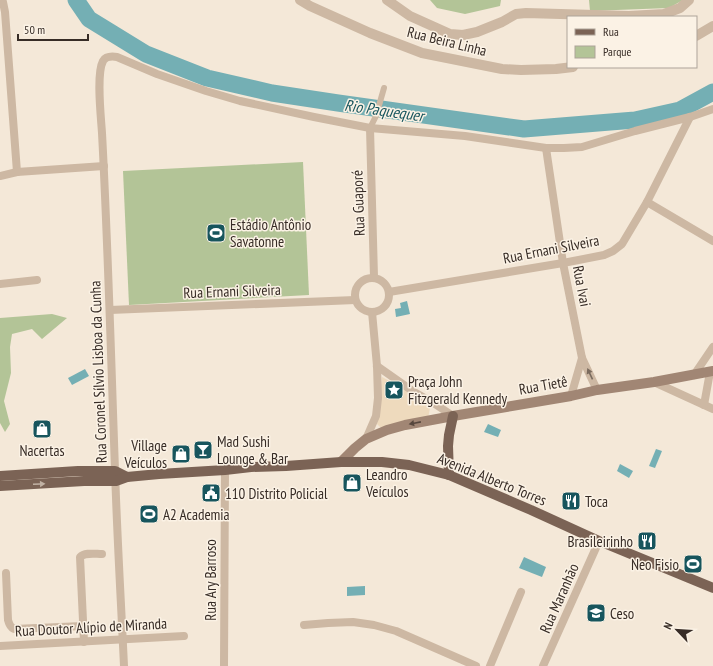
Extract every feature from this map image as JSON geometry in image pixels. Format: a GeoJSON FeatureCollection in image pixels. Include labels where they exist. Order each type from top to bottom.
{"type":"FeatureCollection","features":[{"type":"Feature","properties":{"kind":"main road","name":"Rua Tietê"},"geometry":{"type":"LineString","coordinates":[[342,462],[366,439],[387,430],[405,425],[571,396],[597,390],[654,382],[712,371]]}},
{"type":"Feature","properties":{"kind":"main road"},"geometry":{"type":"LineString","coordinates":[[449,475],[448,446],[453,416]]}},
{"type":"Feature","properties":{"kind":"main road","name":"Avenida Alberto Torres"},"geometry":{"type":"LineString","coordinates":[[0,476],[78,471],[127,477],[188,471],[342,462],[409,464],[449,475],[599,541],[713,588]]}},
{"type":"Feature","properties":{"kind":"main road","name":"Avenida Alberto Torres"},"geometry":{"type":"LineString","coordinates":[[0,486],[84,481],[115,476]]}},
{"type":"Feature","properties":{"kind":"street"},"geometry":{"type":"LineString","coordinates":[[0,0],[3,2],[5,12],[17,172]]}},
{"type":"Feature","properties":{"kind":"street","name":"Rua Beira Linha"},"geometry":{"type":"LineString","coordinates":[[300,0],[370,33],[422,53],[502,69],[521,70],[567,68]]}},
{"type":"Feature","properties":{"kind":"street"},"geometry":{"type":"LineString","coordinates":[[387,0],[410,16],[444,32],[463,35],[477,32],[502,22],[516,14],[629,16],[664,14],[680,8],[689,0]]}},
{"type":"Feature","properties":{"kind":"street"},"geometry":{"type":"LineString","coordinates":[[697,35],[713,26]]}},
{"type":"Feature","properties":{"kind":"street","name":"Rua Coronel Sílvio Lisboa da Cunha"},"geometry":{"type":"LineString","coordinates":[[124,666],[115,476],[104,166],[99,91],[101,67],[107,57],[111,56],[133,63],[157,74],[240,101],[370,128],[465,136],[546,148],[582,147],[635,131],[690,117],[713,109]]}},
{"type":"Feature","properties":{"kind":"street"},"geometry":{"type":"LineString","coordinates":[[370,128],[376,116],[384,88]]}},
{"type":"Feature","properties":{"kind":"street","name":"Rua Ernani Silveira"},"geometry":{"type":"LineString","coordinates":[[389,292],[563,263],[604,255],[613,251],[622,244],[647,202],[690,117]]}},
{"type":"Feature","properties":{"kind":"street","name":"Rua Guaporé"},"geometry":{"type":"LineString","coordinates":[[370,128],[374,277]]}},
{"type":"Feature","properties":{"kind":"street","name":"Rua Ivai"},"geometry":{"type":"LineString","coordinates":[[546,148],[563,263],[582,358],[597,390]]}},
{"type":"Feature","properties":{"kind":"street"},"geometry":{"type":"LineString","coordinates":[[0,176],[17,172],[104,166]]}},
{"type":"Feature","properties":{"kind":"street"},"geometry":{"type":"LineString","coordinates":[[647,202],[713,241]]}},
{"type":"Feature","properties":{"kind":"street"},"geometry":{"type":"LineString","coordinates":[[374,277],[380,279],[384,282],[389,292],[387,303],[378,311],[372,312],[365,310],[359,306],[355,300],[355,291],[358,283],[366,278],[374,277]]}},
{"type":"Feature","properties":{"kind":"street"},"geometry":{"type":"LineString","coordinates":[[0,284],[38,280]]}},
{"type":"Feature","properties":{"kind":"street","name":"Rua Ernani Silveira"},"geometry":{"type":"LineString","coordinates":[[110,310],[355,300]]}},
{"type":"Feature","properties":{"kind":"street"},"geometry":{"type":"LineString","coordinates":[[366,439],[376,416],[378,398],[377,366],[372,312]]}},
{"type":"Feature","properties":{"kind":"street"},"geometry":{"type":"LineString","coordinates":[[694,375],[713,347]]}},
{"type":"Feature","properties":{"kind":"street","name":"Rua Ivai"},"geometry":{"type":"LineString","coordinates":[[571,396],[582,358]]}},
{"type":"Feature","properties":{"kind":"street"},"geometry":{"type":"LineString","coordinates":[[377,366],[414,392],[453,416]]}},
{"type":"Feature","properties":{"kind":"street"},"geometry":{"type":"LineString","coordinates":[[704,405],[712,371]]}},
{"type":"Feature","properties":{"kind":"street"},"geometry":{"type":"LineString","coordinates":[[654,382],[713,409]]}},
{"type":"Feature","properties":{"kind":"street","name":"Rua Ary Barroso"},"geometry":{"type":"LineString","coordinates":[[224,666],[225,470]]}},
{"type":"Feature","properties":{"kind":"street","name":"Rua Maranhão"},"geometry":{"type":"LineString","coordinates":[[543,666],[599,541]]}},
{"type":"Feature","properties":{"kind":"street"},"geometry":{"type":"LineString","coordinates":[[84,642],[80,557],[84,554],[102,554]]}},
{"type":"Feature","properties":{"kind":"street"},"geometry":{"type":"LineString","coordinates":[[6,573],[8,620],[11,627],[14,629],[83,626]]}},
{"type":"Feature","properties":{"kind":"street"},"geometry":{"type":"LineString","coordinates":[[490,666],[521,592]]}},
{"type":"Feature","properties":{"kind":"street"},"geometry":{"type":"LineString","coordinates":[[304,625],[353,622],[374,625],[396,631],[476,666]]}},
{"type":"Feature","properties":{"kind":"street","name":"Rua Doutor Alípio de Miranda"},"geometry":{"type":"LineString","coordinates":[[0,646],[184,636]]}},
{"type":"Feature","properties":{"kind":"green space"},"geometry":{"type":"Polygon","coordinates":[[[430,0],[501,0],[500,6],[465,14],[437,8],[430,0]]]}},
{"type":"Feature","properties":{"kind":"green space"},"geometry":{"type":"Polygon","coordinates":[[[589,0],[683,0],[669,8],[590,11],[589,0]]]}},
{"type":"Feature","properties":{"kind":"green space","name":"Estádio Antônio Savatonne"},"geometry":{"type":"Polygon","coordinates":[[[303,162],[309,295],[129,305],[123,171],[303,162]]]}},
{"type":"Feature","properties":{"kind":"green space"},"geometry":{"type":"Polygon","coordinates":[[[52,314],[67,318],[42,339],[32,329],[12,334],[10,347],[11,373],[4,401],[10,424],[5,432],[0,423],[0,318],[52,314]]]}},
{"type":"Feature","properties":{"kind":"shaded area","name":"Praça John Fitzgerald Kennedy"},"geometry":{"type":"Polygon","coordinates":[[[382,377],[431,403],[428,418],[382,429],[377,424],[382,377]]]}},
{"type":"Feature","properties":{"kind":"water"},"geometry":{"type":"Polygon","coordinates":[[[407,301],[410,314],[396,317],[395,309],[401,308],[400,303],[407,301]]]}},
{"type":"Feature","properties":{"kind":"water"},"geometry":{"type":"Polygon","coordinates":[[[85,369],[89,376],[72,385],[68,378],[85,369]]]}},
{"type":"Feature","properties":{"kind":"water"},"geometry":{"type":"Polygon","coordinates":[[[488,424],[501,430],[498,437],[484,432],[488,424]]]}},
{"type":"Feature","properties":{"kind":"water"},"geometry":{"type":"Polygon","coordinates":[[[656,449],[662,451],[655,468],[649,466],[656,449]]]}},
{"type":"Feature","properties":{"kind":"water"},"geometry":{"type":"Polygon","coordinates":[[[620,464],[633,471],[629,478],[617,471],[620,464]]]}},
{"type":"Feature","properties":{"kind":"water"},"geometry":{"type":"Polygon","coordinates":[[[524,557],[546,567],[542,577],[519,568],[524,557]]]}},
{"type":"Feature","properties":{"kind":"water"},"geometry":{"type":"Polygon","coordinates":[[[365,586],[365,595],[347,596],[347,587],[365,586]]]}},
{"type":"Feature","properties":{"kind":"waterway","name":"Rio Paquequer"},"geometry":{"type":"LineString","coordinates":[[76,0],[89,19],[146,54],[207,78],[272,93],[338,103],[524,129],[635,120],[680,110],[713,92]]}},
{"type":"Feature","properties":{"kind":"place","name":"Estádio Antônio Savatonne"},"geometry":{"type":"Point","coordinates":[216,233]}},
{"type":"Feature","properties":{"kind":"place","name":"Praça John Fitzgerald Kennedy"},"geometry":{"type":"Point","coordinates":[394,390]}},
{"type":"Feature","properties":{"kind":"place","name":"Nacertas"},"geometry":{"type":"Point","coordinates":[42,429]}},
{"type":"Feature","properties":{"kind":"place","name":"Mad Sushi Lounge & Bar"},"geometry":{"type":"Point","coordinates":[203,450]}},
{"type":"Feature","properties":{"kind":"place","name":"Village Veículos"},"geometry":{"type":"Point","coordinates":[181,454]}},
{"type":"Feature","properties":{"kind":"place","name":"Leandro Veículos"},"geometry":{"type":"Point","coordinates":[352,483]}},
{"type":"Feature","properties":{"kind":"place","name":"110 Distrito Policial"},"geometry":{"type":"Point","coordinates":[211,493]}},
{"type":"Feature","properties":{"kind":"place","name":"Toca"},"geometry":{"type":"Point","coordinates":[571,501]}},
{"type":"Feature","properties":{"kind":"place","name":"A2 Academia"},"geometry":{"type":"Point","coordinates":[149,514]}},
{"type":"Feature","properties":{"kind":"place","name":"Brasileirinho"},"geometry":{"type":"Point","coordinates":[647,541]}},
{"type":"Feature","properties":{"kind":"place","name":"Neo Fisio"},"geometry":{"type":"Point","coordinates":[693,564]}},
{"type":"Feature","properties":{"kind":"place","name":"Ceso"},"geometry":{"type":"Point","coordinates":[596,613]}}]}
